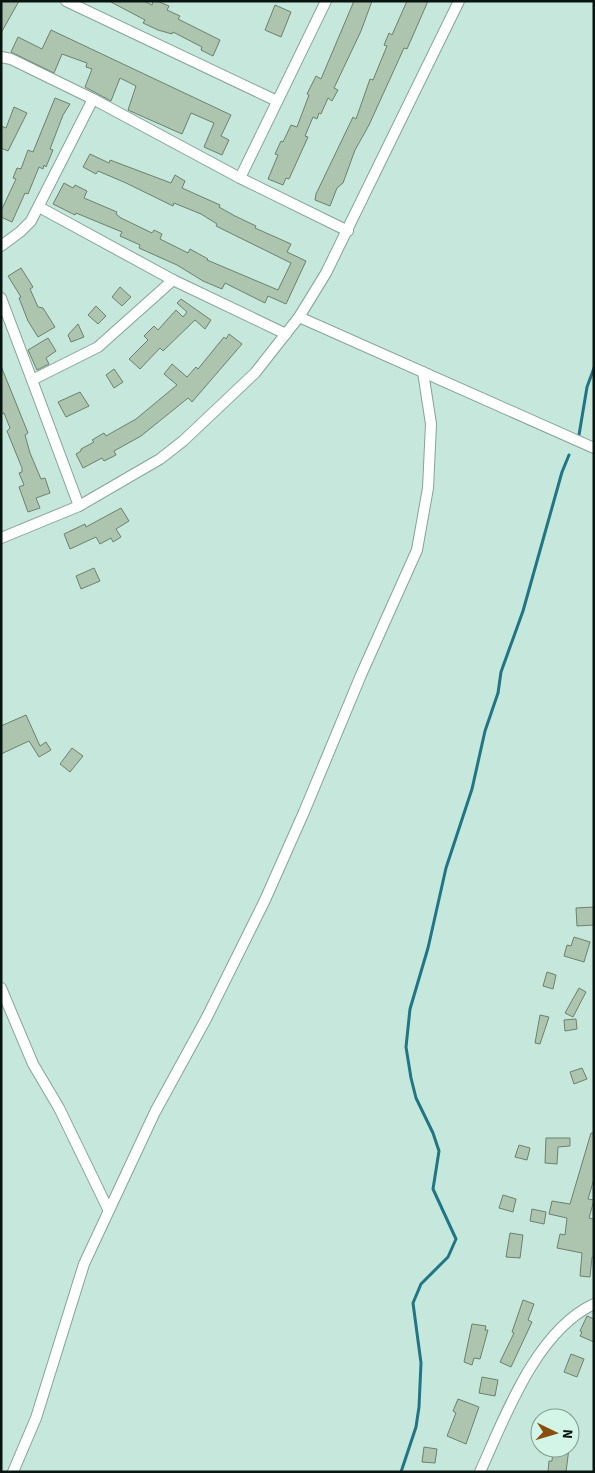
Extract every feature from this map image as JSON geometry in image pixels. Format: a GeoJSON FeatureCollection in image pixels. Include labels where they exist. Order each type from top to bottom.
{"type":"FeatureCollection","features":[{"type":"Feature","properties":{"kind":"street"},"geometry":{"type":"LineString","coordinates":[[66,1],[277,101]]}},
{"type":"Feature","properties":{"kind":"street"},"geometry":{"type":"LineString","coordinates":[[240,178],[326,1]]}},
{"type":"Feature","properties":{"kind":"street"},"geometry":{"type":"LineString","coordinates":[[1,538],[79,506],[138,472],[183,441],[256,373],[299,317],[348,231],[459,1]]}},
{"type":"Feature","properties":{"kind":"street"},"geometry":{"type":"LineString","coordinates":[[1,57],[11,59],[93,99],[240,178],[348,231]]}},
{"type":"Feature","properties":{"kind":"street"},"geometry":{"type":"LineString","coordinates":[[1,246],[20,232],[39,207],[93,99]]}},
{"type":"Feature","properties":{"kind":"street"},"geometry":{"type":"LineString","coordinates":[[39,207],[173,280],[286,334]]}},
{"type":"Feature","properties":{"kind":"street"},"geometry":{"type":"LineString","coordinates":[[32,380],[98,347],[173,280]]}},
{"type":"Feature","properties":{"kind":"street"},"geometry":{"type":"LineString","coordinates":[[1,298],[79,506]]}},
{"type":"Feature","properties":{"kind":"street"},"geometry":{"type":"LineString","coordinates":[[299,317],[594,448]]}},
{"type":"Feature","properties":{"kind":"street"},"geometry":{"type":"LineString","coordinates":[[13,1472],[36,1418],[84,1264],[108,1209],[155,1112],[207,1017],[265,900],[361,674],[417,550],[428,488],[431,424],[423,372]]}},
{"type":"Feature","properties":{"kind":"street"},"geometry":{"type":"LineString","coordinates":[[1,988],[33,1064],[59,1108],[108,1209]]}},
{"type":"Feature","properties":{"kind":"street"},"geometry":{"type":"LineString","coordinates":[[480,1472],[512,1402],[554,1334],[586,1308],[594,1304]]}},
{"type":"Feature","properties":{"kind":"building"},"geometry":{"type":"Polygon","coordinates":[[[1,1],[19,1],[1,33],[1,1]]]}},
{"type":"Feature","properties":{"kind":"building"},"geometry":{"type":"Polygon","coordinates":[[[109,1],[144,1],[152,5],[153,1],[157,1],[169,6],[167,10],[180,16],[178,19],[220,40],[213,56],[201,50],[202,47],[173,32],[172,34],[158,30],[143,23],[145,20],[109,1]]]}},
{"type":"Feature","properties":{"kind":"building"},"geometry":{"type":"Polygon","coordinates":[[[354,1],[372,1],[361,31],[334,88],[338,90],[332,101],[328,98],[317,119],[313,117],[305,136],[308,137],[289,179],[286,178],[283,185],[268,179],[278,155],[275,154],[281,141],[283,142],[291,125],[297,127],[309,95],[307,94],[316,76],[321,79],[354,1]]]}},
{"type":"Feature","properties":{"kind":"building"},"geometry":{"type":"Polygon","coordinates":[[[407,1],[428,1],[407,49],[404,48],[369,125],[355,150],[343,183],[337,188],[330,206],[315,200],[316,194],[353,117],[356,119],[370,79],[373,80],[387,46],[384,45],[389,33],[392,35],[407,1]]]}},
{"type":"Feature","properties":{"kind":"building"},"geometry":{"type":"Polygon","coordinates":[[[275,5],[291,12],[281,37],[265,30],[275,5]]]}},
{"type":"Feature","properties":{"kind":"building"},"geometry":{"type":"Polygon","coordinates":[[[51,30],[231,115],[221,136],[229,140],[222,155],[204,147],[214,123],[191,113],[182,134],[128,110],[136,86],[120,78],[111,101],[85,87],[92,69],[86,67],[87,63],[62,54],[54,73],[11,52],[18,37],[42,49],[51,30]]]}},
{"type":"Feature","properties":{"kind":"building"},"geometry":{"type":"Polygon","coordinates":[[[55,98],[70,104],[63,115],[50,149],[53,150],[46,167],[44,165],[43,169],[39,167],[28,194],[25,193],[12,222],[1,217],[1,211],[16,179],[13,178],[17,168],[21,169],[28,150],[33,152],[55,98]]]}},
{"type":"Feature","properties":{"kind":"building"},"geometry":{"type":"Polygon","coordinates":[[[14,107],[27,113],[8,151],[1,148],[1,126],[6,128],[14,107]]]}},
{"type":"Feature","properties":{"kind":"building"},"geometry":{"type":"Polygon","coordinates":[[[90,154],[109,163],[110,160],[171,183],[175,175],[185,181],[182,188],[220,205],[219,207],[256,226],[255,228],[291,244],[287,252],[306,261],[286,304],[268,296],[265,303],[225,283],[222,289],[203,281],[177,265],[139,248],[140,245],[120,236],[122,232],[76,213],[75,215],[53,204],[64,183],[73,188],[75,185],[87,191],[84,198],[117,212],[116,214],[121,218],[152,233],[154,230],[162,234],[160,239],[188,253],[190,249],[207,260],[278,290],[291,263],[216,226],[217,224],[201,214],[174,203],[173,206],[126,183],[98,171],[96,174],[83,167],[90,154]]]}},
{"type":"Feature","properties":{"kind":"building"},"geometry":{"type":"Polygon","coordinates":[[[21,268],[33,287],[30,289],[38,307],[43,308],[55,327],[38,337],[28,321],[19,298],[21,297],[8,276],[21,268]]]}},
{"type":"Feature","properties":{"kind":"building"},"geometry":{"type":"Polygon","coordinates":[[[120,287],[131,297],[122,306],[112,297],[120,287]]]}},
{"type":"Feature","properties":{"kind":"building"},"geometry":{"type":"Polygon","coordinates":[[[181,299],[211,320],[205,329],[195,320],[163,351],[160,348],[140,369],[129,359],[148,340],[144,336],[154,326],[158,330],[176,310],[183,317],[187,312],[177,303],[181,299]]]}},
{"type":"Feature","properties":{"kind":"building"},"geometry":{"type":"Polygon","coordinates":[[[96,306],[106,316],[98,324],[88,315],[96,306]]]}},
{"type":"Feature","properties":{"kind":"building"},"geometry":{"type":"Polygon","coordinates":[[[78,324],[84,337],[71,342],[68,335],[78,324]]]}},
{"type":"Feature","properties":{"kind":"building"},"geometry":{"type":"Polygon","coordinates":[[[229,334],[242,344],[192,402],[188,398],[141,436],[114,451],[116,455],[104,461],[102,458],[83,468],[76,454],[81,449],[94,442],[92,440],[104,433],[106,436],[136,419],[177,385],[164,374],[172,364],[187,377],[196,367],[198,369],[224,337],[226,339],[229,334]]]}},
{"type":"Feature","properties":{"kind":"building"},"geometry":{"type":"Polygon","coordinates":[[[48,338],[56,351],[46,358],[49,364],[37,370],[28,350],[48,338]]]}},
{"type":"Feature","properties":{"kind":"building"},"geometry":{"type":"Polygon","coordinates":[[[1,366],[28,433],[25,435],[30,453],[41,479],[45,478],[50,493],[36,498],[40,508],[28,512],[19,487],[24,485],[19,473],[22,472],[22,468],[7,431],[10,428],[4,413],[1,414],[1,366]]]}},
{"type":"Feature","properties":{"kind":"building"},"geometry":{"type":"Polygon","coordinates":[[[114,369],[123,382],[114,388],[106,375],[114,369]]]}},
{"type":"Feature","properties":{"kind":"building"},"geometry":{"type":"Polygon","coordinates":[[[80,392],[89,406],[66,417],[58,402],[80,392]]]}},
{"type":"Feature","properties":{"kind":"building"},"geometry":{"type":"Polygon","coordinates":[[[121,508],[129,521],[116,529],[121,537],[113,542],[111,538],[100,544],[96,537],[70,549],[64,534],[85,524],[86,527],[121,508]]]}},
{"type":"Feature","properties":{"kind":"building"},"geometry":{"type":"Polygon","coordinates":[[[94,568],[100,581],[81,589],[76,576],[94,568]]]}},
{"type":"Feature","properties":{"kind":"building"},"geometry":{"type":"Polygon","coordinates":[[[26,715],[40,746],[46,742],[51,750],[39,757],[29,741],[1,754],[1,726],[26,715]]]}},
{"type":"Feature","properties":{"kind":"building"},"geometry":{"type":"Polygon","coordinates":[[[72,748],[83,756],[70,772],[60,764],[72,748]]]}},
{"type":"Feature","properties":{"kind":"building"},"geometry":{"type":"Polygon","coordinates":[[[594,907],[594,925],[577,926],[576,908],[594,907]]]}},
{"type":"Feature","properties":{"kind":"building"},"geometry":{"type":"Polygon","coordinates":[[[574,937],[590,942],[584,962],[564,956],[567,945],[571,946],[574,937]]]}},
{"type":"Feature","properties":{"kind":"building"},"geometry":{"type":"Polygon","coordinates":[[[547,972],[556,975],[553,989],[543,986],[547,972]]]}},
{"type":"Feature","properties":{"kind":"building"},"geometry":{"type":"Polygon","coordinates":[[[579,988],[586,992],[573,1017],[565,1013],[579,988]]]}},
{"type":"Feature","properties":{"kind":"building"},"geometry":{"type":"Polygon","coordinates":[[[540,1015],[549,1017],[540,1044],[535,1043],[540,1015]]]}},
{"type":"Feature","properties":{"kind":"building"},"geometry":{"type":"Polygon","coordinates":[[[576,1019],[577,1029],[565,1031],[564,1020],[576,1019]]]}},
{"type":"Feature","properties":{"kind":"building"},"geometry":{"type":"Polygon","coordinates":[[[582,1068],[587,1079],[574,1084],[570,1072],[582,1068]]]}},
{"type":"Feature","properties":{"kind":"building"},"geometry":{"type":"Polygon","coordinates":[[[591,1133],[594,1133],[594,1179],[588,1199],[594,1200],[589,1218],[594,1219],[594,1258],[592,1257],[590,1277],[580,1276],[582,1253],[557,1248],[560,1234],[565,1235],[567,1218],[549,1214],[552,1201],[570,1204],[591,1133]]]}},
{"type":"Feature","properties":{"kind":"building"},"geometry":{"type":"Polygon","coordinates":[[[546,1138],[570,1138],[570,1146],[558,1147],[557,1164],[545,1163],[546,1138]]]}},
{"type":"Feature","properties":{"kind":"building"},"geometry":{"type":"Polygon","coordinates":[[[519,1145],[530,1148],[527,1160],[515,1157],[519,1145]]]}},
{"type":"Feature","properties":{"kind":"building"},"geometry":{"type":"Polygon","coordinates":[[[503,1195],[516,1199],[513,1212],[499,1208],[503,1195]]]}},
{"type":"Feature","properties":{"kind":"building"},"geometry":{"type":"Polygon","coordinates":[[[532,1209],[546,1212],[544,1224],[530,1221],[532,1209]]]}},
{"type":"Feature","properties":{"kind":"building"},"geometry":{"type":"Polygon","coordinates":[[[510,1233],[523,1235],[520,1258],[506,1257],[510,1233]]]}},
{"type":"Feature","properties":{"kind":"building"},"geometry":{"type":"Polygon","coordinates":[[[523,1300],[534,1304],[528,1320],[532,1322],[511,1367],[500,1362],[514,1333],[512,1332],[523,1300]]]}},
{"type":"Feature","properties":{"kind":"building"},"geometry":{"type":"Polygon","coordinates":[[[587,1316],[594,1319],[594,1342],[580,1336],[582,1332],[580,1331],[587,1316]]]}},
{"type":"Feature","properties":{"kind":"building"},"geometry":{"type":"Polygon","coordinates":[[[472,1324],[486,1326],[485,1330],[488,1330],[480,1359],[474,1358],[472,1365],[464,1362],[472,1324]]]}},
{"type":"Feature","properties":{"kind":"building"},"geometry":{"type":"Polygon","coordinates":[[[571,1354],[584,1359],[577,1377],[564,1372],[571,1354]]]}},
{"type":"Feature","properties":{"kind":"building"},"geometry":{"type":"Polygon","coordinates":[[[482,1377],[498,1380],[495,1396],[479,1393],[482,1377]]]}},
{"type":"Feature","properties":{"kind":"building"},"geometry":{"type":"Polygon","coordinates":[[[458,1399],[479,1407],[466,1444],[447,1436],[456,1413],[453,1411],[458,1399]]]}},
{"type":"Feature","properties":{"kind":"building"},"geometry":{"type":"Polygon","coordinates":[[[424,1447],[437,1449],[435,1463],[422,1462],[424,1447]]]}},
{"type":"Feature","properties":{"kind":"building"},"geometry":{"type":"Polygon","coordinates":[[[552,1458],[568,1458],[566,1472],[548,1472],[549,1461],[552,1461],[552,1458]]]}},
{"type":"Feature","properties":{"kind":"waterway"},"geometry":{"type":"LineString","coordinates":[[579,435],[587,387],[594,368]]}},
{"type":"Feature","properties":{"kind":"waterway"},"geometry":{"type":"LineString","coordinates":[[401,1472],[416,1427],[419,1407],[421,1363],[413,1303],[421,1284],[448,1257],[456,1239],[433,1189],[439,1151],[433,1133],[416,1098],[411,1078],[406,1047],[410,1009],[428,948],[446,868],[472,789],[485,731],[498,693],[501,672],[523,611],[562,472],[569,455]]}}]}
